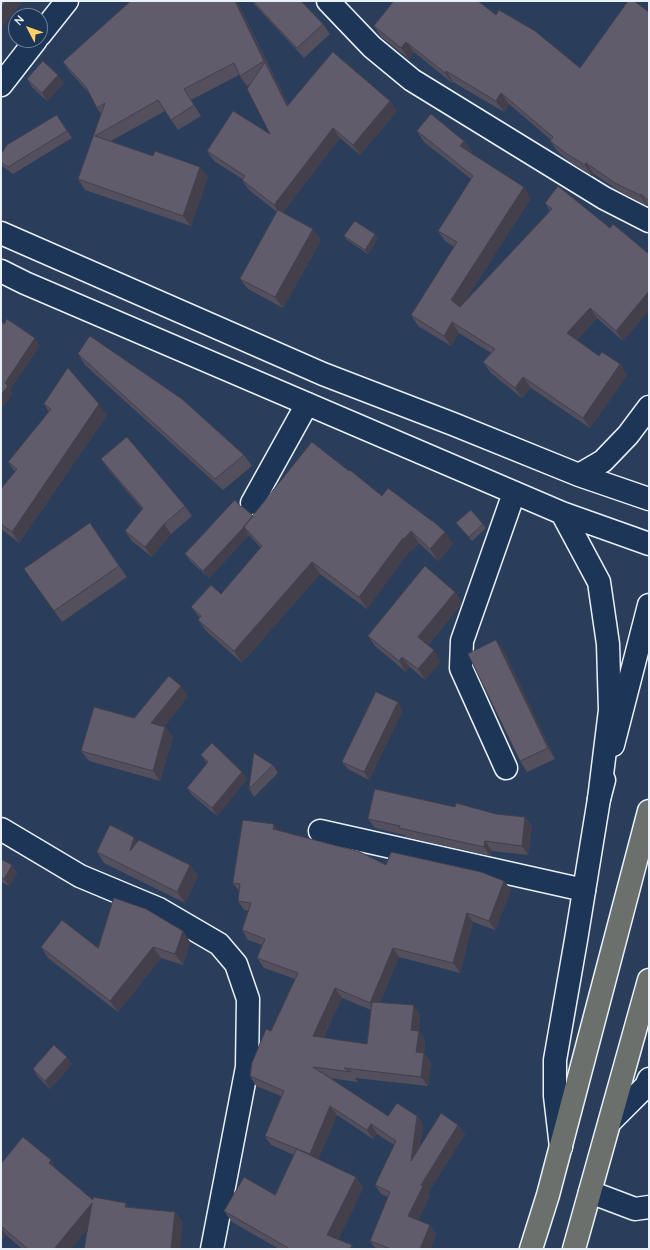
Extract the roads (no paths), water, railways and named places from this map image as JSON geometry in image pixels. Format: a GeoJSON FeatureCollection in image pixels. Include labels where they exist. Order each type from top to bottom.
{"type":"FeatureCollection","features":[{"type":"Feature","properties":{"kind":"main road"},"geometry":{"type":"LineString","coordinates":[[531,1249],[561,1148],[649,810]]}},
{"type":"Feature","properties":{"kind":"main road"},"geometry":{"type":"LineString","coordinates":[[574,1249],[649,980]]}},
{"type":"Feature","properties":{"kind":"street"},"geometry":{"type":"LineString","coordinates":[[48,25],[67,1]]}},
{"type":"Feature","properties":{"kind":"street"},"geometry":{"type":"LineString","coordinates":[[328,1],[372,47],[412,80],[604,198],[649,222]]}},
{"type":"Feature","properties":{"kind":"street"},"geometry":{"type":"LineString","coordinates":[[1,85],[30,48]]}},
{"type":"Feature","properties":{"kind":"street"},"geometry":{"type":"LineString","coordinates":[[1,233],[323,374],[580,475],[649,499]]}},
{"type":"Feature","properties":{"kind":"street"},"geometry":{"type":"LineString","coordinates":[[1,271],[25,283],[514,493],[562,513],[649,544]]}},
{"type":"Feature","properties":{"kind":"street"},"geometry":{"type":"LineString","coordinates":[[252,503],[307,404]]}},
{"type":"Feature","properties":{"kind":"street"},"geometry":{"type":"LineString","coordinates":[[580,475],[603,461],[628,435],[649,407]]}},
{"type":"Feature","properties":{"kind":"street"},"geometry":{"type":"LineString","coordinates":[[506,768],[461,668],[462,641],[514,493]]}},
{"type":"Feature","properties":{"kind":"street"},"geometry":{"type":"LineString","coordinates":[[561,1148],[555,1096],[555,1060],[599,799],[610,710],[608,644],[599,582],[562,513]]}},
{"type":"Feature","properties":{"kind":"street"},"geometry":{"type":"LineString","coordinates":[[599,799],[649,605]]}},
{"type":"Feature","properties":{"kind":"street"},"geometry":{"type":"LineString","coordinates":[[1,829],[80,876],[159,909],[219,944],[236,964],[248,998],[247,1067],[212,1249]]}},
{"type":"Feature","properties":{"kind":"street"},"geometry":{"type":"LineString","coordinates":[[320,831],[584,890]]}},
{"type":"Feature","properties":{"kind":"street"},"geometry":{"type":"LineString","coordinates":[[610,1122],[646,1086],[649,1079]]}},
{"type":"Feature","properties":{"kind":"street"},"geometry":{"type":"LineString","coordinates":[[590,1192],[635,1209],[649,1207]]}}]}
